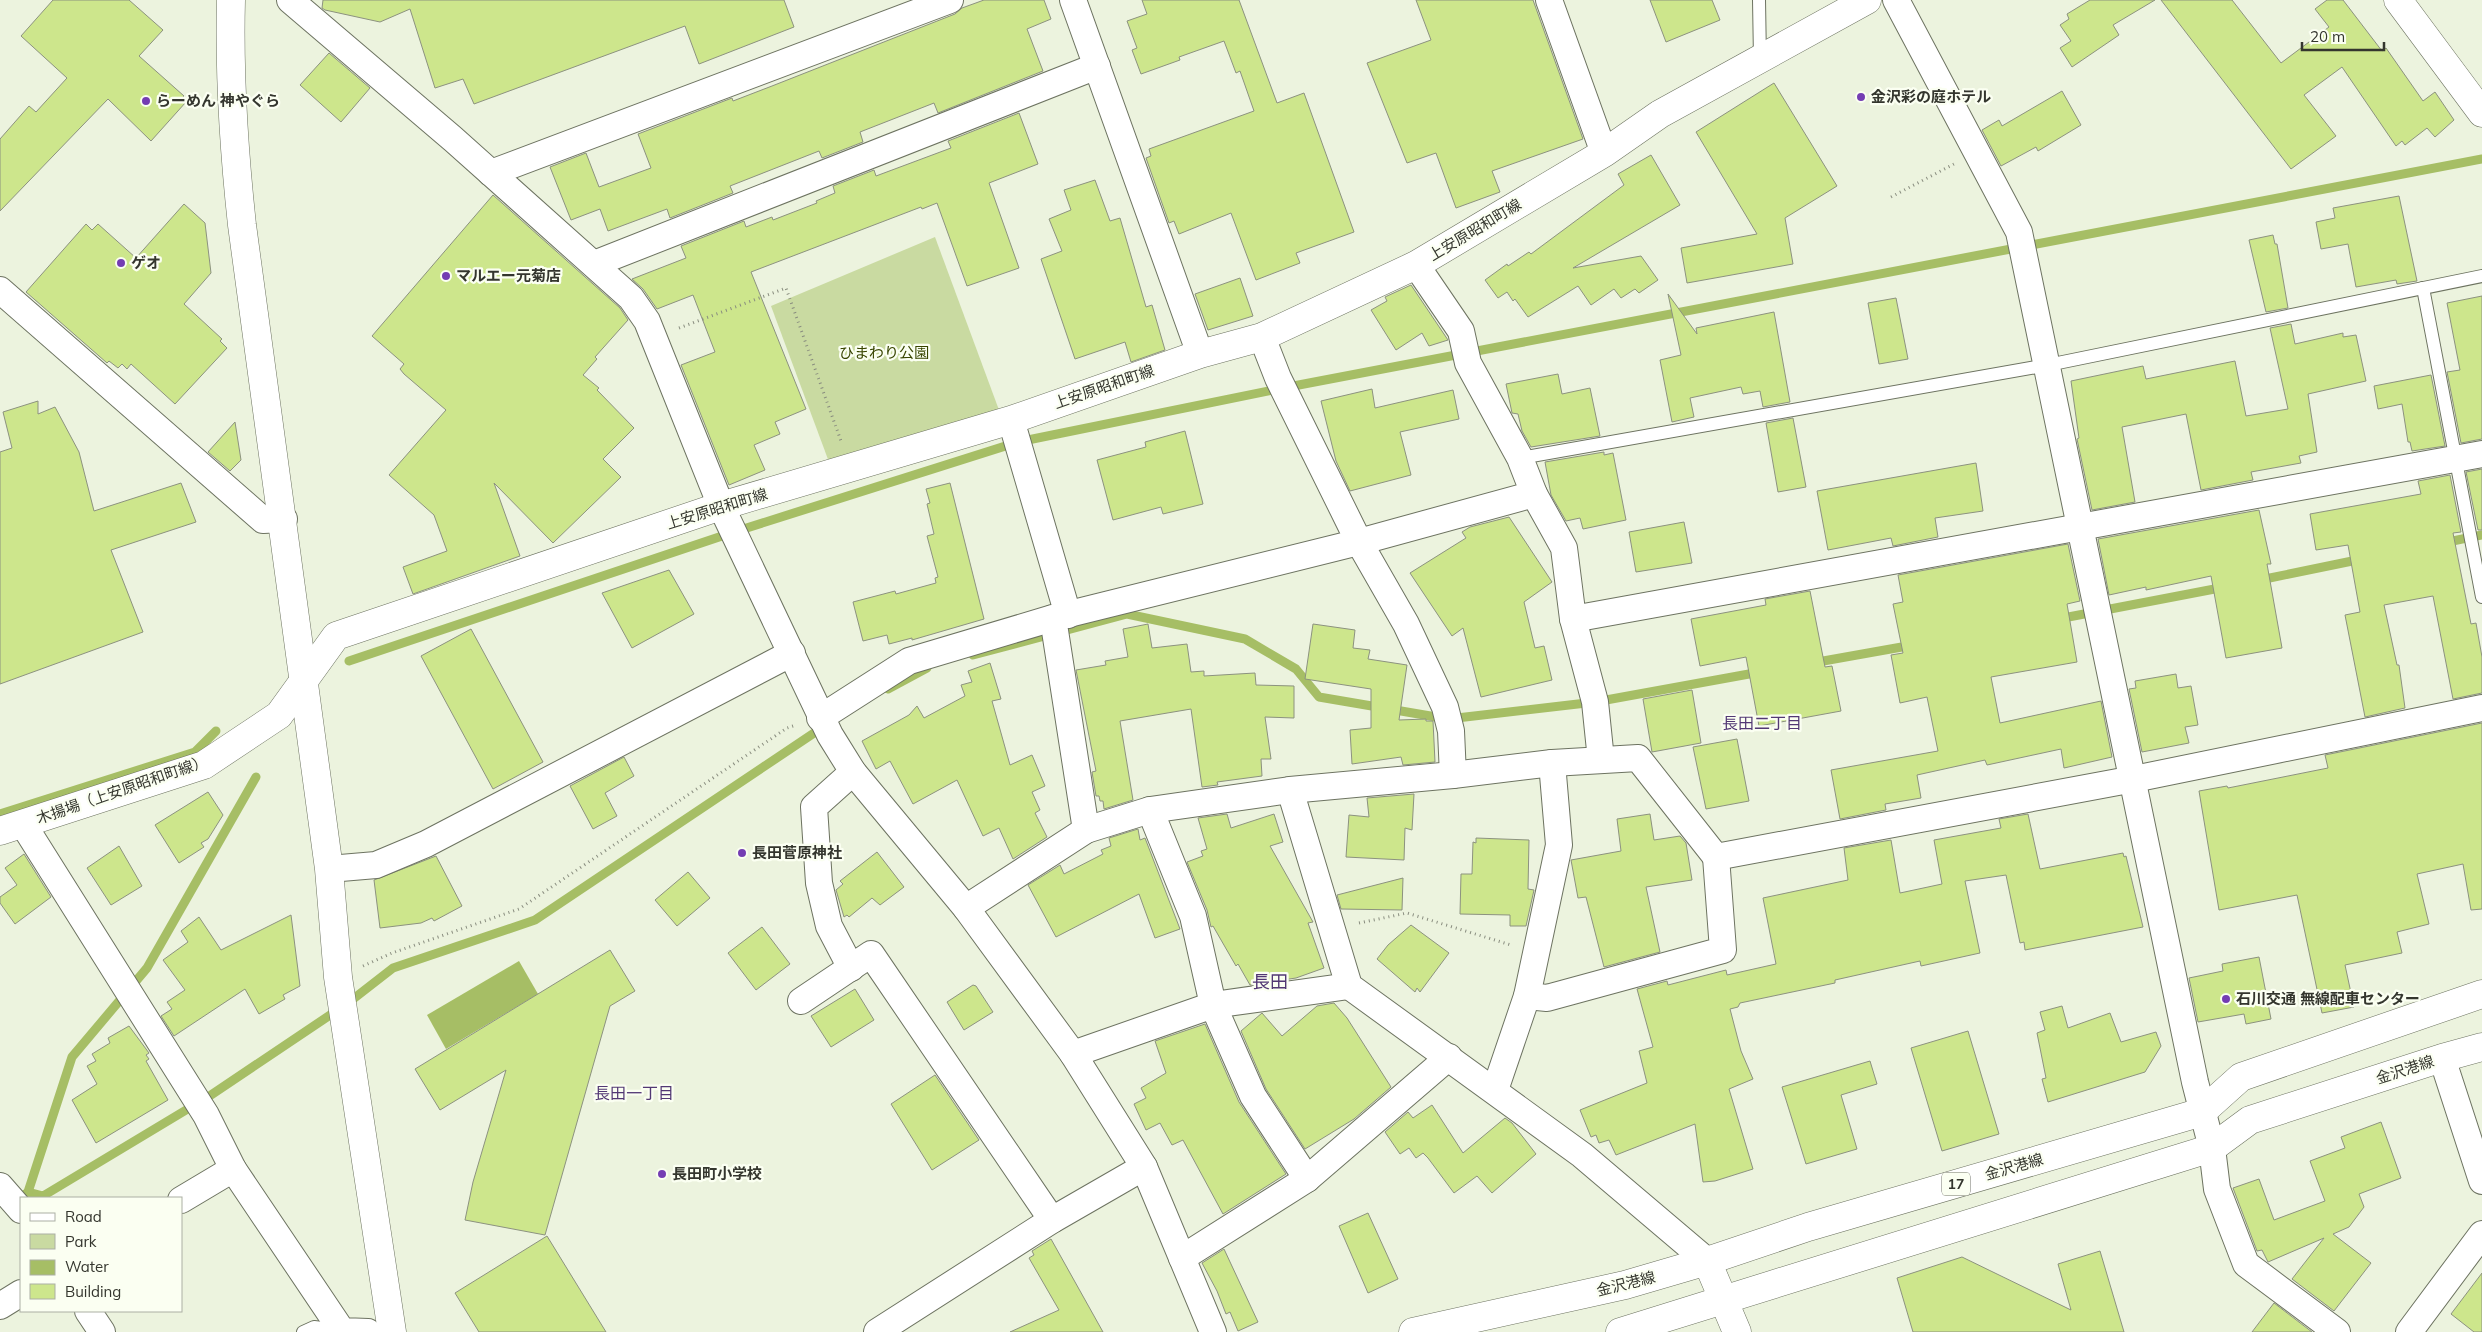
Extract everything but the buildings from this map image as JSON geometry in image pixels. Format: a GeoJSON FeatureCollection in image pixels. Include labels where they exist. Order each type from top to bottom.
{"type":"FeatureCollection","features":[{"type":"Feature","properties":{"kind":"main road"},"geometry":{"type":"LineString","coordinates":[[231,0],[230,46],[235,163],[284,519],[329,870],[338,977],[392,1332]]}},
{"type":"Feature","properties":{"kind":"main road","name":"上安原昭和町線"},"geometry":{"type":"LineString","coordinates":[[304,679],[336,636],[721,506],[1011,420],[1200,354],[1262,337],[1416,265],[1604,153],[1660,114],[1868,0]]}},
{"type":"Feature","properties":{"kind":"main road"},"geometry":{"type":"LineString","coordinates":[[2398,0],[2482,113]]}},
{"type":"Feature","properties":{"kind":"main road","name":"木揚場（上安原昭和町線）"},"geometry":{"type":"LineString","coordinates":[[11,828],[204,764],[279,715],[304,679]]}},
{"type":"Feature","properties":{"kind":"main road","name":"金沢港線"},"geometry":{"type":"LineString","coordinates":[[1413,1332],[1625,1285],[1707,1261],[1808,1227],[2202,1112],[2240,1077],[2482,994]]}},
{"type":"Feature","properties":{"kind":"main road","name":"金沢港線"},"geometry":{"type":"LineString","coordinates":[[1620,1332],[2212,1148],[2250,1120],[2442,1058],[2482,1047]]}},
{"type":"Feature","properties":{"kind":"main road"},"geometry":{"type":"LineString","coordinates":[[1707,1261],[1725,1299],[1737,1332]]}},
{"type":"Feature","properties":{"kind":"street"},"geometry":{"type":"LineString","coordinates":[[290,0],[491,173],[631,298],[647,322],[721,506],[825,726],[853,772],[966,908],[1073,1054],[1144,1167],[1213,1332]]}},
{"type":"Feature","properties":{"kind":"street"},"geometry":{"type":"LineString","coordinates":[[491,173],[950,0]]}},
{"type":"Feature","properties":{"kind":"street"},"geometry":{"type":"LineString","coordinates":[[1073,0],[1200,354]]}},
{"type":"Feature","properties":{"kind":"street"},"geometry":{"type":"LineString","coordinates":[[1549,0],[1604,153]]}},
{"type":"Feature","properties":{"kind":"street"},"geometry":{"type":"LineString","coordinates":[[1896,0],[2019,232],[2202,1112],[2212,1148],[2217,1189],[2246,1264],[2337,1332]]}},
{"type":"Feature","properties":{"kind":"street"},"geometry":{"type":"LineString","coordinates":[[594,264],[1096,66]]}},
{"type":"Feature","properties":{"kind":"street"},"geometry":{"type":"LineString","coordinates":[[1416,265],[1461,331],[1468,363],[1520,458],[1534,494],[1564,548],[1573,619],[1595,703],[1601,760]]}},
{"type":"Feature","properties":{"kind":"street"},"geometry":{"type":"LineString","coordinates":[[0,290],[263,520],[284,519]]}},
{"type":"Feature","properties":{"kind":"street"},"geometry":{"type":"LineString","coordinates":[[1262,337],[1278,378],[1359,542],[1406,624],[1448,719],[1453,775]]}},
{"type":"Feature","properties":{"kind":"street"},"geometry":{"type":"LineString","coordinates":[[1011,420],[1023,461],[1060,616],[1057,644],[1086,830]]}},
{"type":"Feature","properties":{"kind":"street"},"geometry":{"type":"LineString","coordinates":[[1573,619],[2482,454]]}},
{"type":"Feature","properties":{"kind":"street"},"geometry":{"type":"LineString","coordinates":[[825,726],[909,661],[1060,616],[1359,542],[1534,494]]}},
{"type":"Feature","properties":{"kind":"street"},"geometry":{"type":"LineString","coordinates":[[329,870],[376,865],[426,844],[792,653]]}},
{"type":"Feature","properties":{"kind":"street"},"geometry":{"type":"LineString","coordinates":[[1716,857],[2134,779],[2482,708]]}},
{"type":"Feature","properties":{"kind":"street"},"geometry":{"type":"LineString","coordinates":[[966,908],[1086,830],[1150,810],[1290,790],[1453,775],[1552,763],[1638,758],[1716,857],[1724,950],[1547,998],[1527,996]]}},
{"type":"Feature","properties":{"kind":"street"},"geometry":{"type":"LineString","coordinates":[[1495,1090],[1527,996],[1559,845],[1552,763]]}},
{"type":"Feature","properties":{"kind":"street"},"geometry":{"type":"LineString","coordinates":[[851,968],[829,926],[819,882],[814,807],[853,772]]}},
{"type":"Feature","properties":{"kind":"street"},"geometry":{"type":"LineString","coordinates":[[1290,790],[1332,921],[1349,986],[1495,1090],[1582,1155],[1707,1261]]}},
{"type":"Feature","properties":{"kind":"street"},"geometry":{"type":"LineString","coordinates":[[1150,810],[1193,916],[1213,1005],[1253,1096],[1307,1179]]}},
{"type":"Feature","properties":{"kind":"street"},"geometry":{"type":"LineString","coordinates":[[11,828],[120,980],[206,1116],[233,1169],[342,1331],[368,1332]]}},
{"type":"Feature","properties":{"kind":"street"},"geometry":{"type":"LineString","coordinates":[[801,1001],[871,954],[1052,1220]]}},
{"type":"Feature","properties":{"kind":"street"},"geometry":{"type":"LineString","coordinates":[[1073,1054],[1213,1005],[1349,986]]}},
{"type":"Feature","properties":{"kind":"street"},"geometry":{"type":"LineString","coordinates":[[1182,1258],[1307,1179],[1449,1057]]}},
{"type":"Feature","properties":{"kind":"street"},"geometry":{"type":"LineString","coordinates":[[2442,1058],[2482,1181]]}},
{"type":"Feature","properties":{"kind":"street"},"geometry":{"type":"LineString","coordinates":[[877,1332],[1052,1220],[1144,1167]]}},
{"type":"Feature","properties":{"kind":"street"},"geometry":{"type":"LineString","coordinates":[[182,1199],[233,1169]]}},
{"type":"Feature","properties":{"kind":"street"},"geometry":{"type":"LineString","coordinates":[[1,1187],[20,1209]]}},
{"type":"Feature","properties":{"kind":"street"},"geometry":{"type":"LineString","coordinates":[[2409,1332],[2482,1234]]}},
{"type":"Feature","properties":{"kind":"street"},"geometry":{"type":"LineString","coordinates":[[0,1306],[20,1294]]}},
{"type":"Feature","properties":{"kind":"street"},"geometry":{"type":"LineString","coordinates":[[89,1312],[102,1332]]}},
{"type":"Feature","properties":{"kind":"lane"},"geometry":{"type":"LineString","coordinates":[[1759,0],[1760,59]]}},
{"type":"Feature","properties":{"kind":"lane"},"geometry":{"type":"LineString","coordinates":[[1520,458],[2048,365],[2482,276]]}},
{"type":"Feature","properties":{"kind":"lane"},"geometry":{"type":"LineString","coordinates":[[2423,288],[2482,597]]}},
{"type":"Feature","properties":{"kind":"lane"},"geometry":{"type":"LineString","coordinates":[[303,1332],[314,1327],[342,1331]]}},
{"type":"Feature","properties":{"kind":"path"},"geometry":{"type":"LineString","coordinates":[[1891,197],[1977,152]]}},
{"type":"Feature","properties":{"kind":"path"},"geometry":{"type":"LineString","coordinates":[[653,337],[786,288],[849,469]]}},
{"type":"Feature","properties":{"kind":"path"},"geometry":{"type":"LineString","coordinates":[[338,977],[392,954],[520,909],[787,728],[825,726]]}},
{"type":"Feature","properties":{"kind":"path"},"geometry":{"type":"LineString","coordinates":[[1332,921],[1360,923],[1407,913],[1536,953]]}},
{"type":"Feature","properties":{"kind":"green space","name":"ひまわり公園"},"geometry":{"type":"Polygon","coordinates":[[[935,237],[999,410],[829,462],[771,306],[935,237]]]}},
{"type":"Feature","properties":{"kind":"water"},"geometry":{"type":"Polygon","coordinates":[[[519,961],[538,994],[446,1049],[427,1015],[519,961]]]}},
{"type":"Feature","properties":{"kind":"waterway"},"geometry":{"type":"LineString","coordinates":[[349,661],[734,532],[1018,442],[1283,388],[2482,159]]}},
{"type":"Feature","properties":{"kind":"waterway"},"geometry":{"type":"LineString","coordinates":[[2443,543],[2482,535]]}},
{"type":"Feature","properties":{"kind":"waterway"},"geometry":{"type":"LineString","coordinates":[[2260,580],[2362,559]]}},
{"type":"Feature","properties":{"kind":"waterway"},"geometry":{"type":"LineString","coordinates":[[2058,619],[2225,587]]}},
{"type":"Feature","properties":{"kind":"waterway"},"geometry":{"type":"LineString","coordinates":[[973,655],[1127,614],[1245,639],[1296,669],[1319,697],[1448,719],[1595,702],[1760,672]]}},
{"type":"Feature","properties":{"kind":"waterway"},"geometry":{"type":"LineString","coordinates":[[1812,663],[1913,645]]}},
{"type":"Feature","properties":{"kind":"waterway"},"geometry":{"type":"LineString","coordinates":[[888,689],[927,668]]}},
{"type":"Feature","properties":{"kind":"waterway"},"geometry":{"type":"LineString","coordinates":[[28,1192],[43,1196],[211,1095],[348,1003],[393,968],[535,920],[823,727]]}},
{"type":"Feature","properties":{"kind":"waterway"},"geometry":{"type":"LineString","coordinates":[[0,814],[195,752],[216,731]]}},
{"type":"Feature","properties":{"kind":"waterway"},"geometry":{"type":"LineString","coordinates":[[24,1195],[28,1192],[72,1057],[147,968],[256,777]]}},
{"type":"Feature","properties":{"kind":"place","name":"金沢彩の庭ホテル"},"geometry":{"type":"Point","coordinates":[1861,97]}},
{"type":"Feature","properties":{"kind":"place","name":"らーめん 神やぐら"},"geometry":{"type":"Point","coordinates":[146,101]}},
{"type":"Feature","properties":{"kind":"place","name":"ゲオ"},"geometry":{"type":"Point","coordinates":[121,263]}},
{"type":"Feature","properties":{"kind":"place","name":"マルエー元菊店"},"geometry":{"type":"Point","coordinates":[446,276]}},
{"type":"Feature","properties":{"kind":"place","name":"長田菅原神社"},"geometry":{"type":"Point","coordinates":[742,853]}},
{"type":"Feature","properties":{"kind":"place","name":"石川交通 無線配車センター"},"geometry":{"type":"Point","coordinates":[2226,999]}},
{"type":"Feature","properties":{"kind":"place","name":"長田町小学校"},"geometry":{"type":"Point","coordinates":[662,1174]}},
{"type":"Feature","properties":{"kind":"district","name":"長田二丁目"},"geometry":{"type":"Point","coordinates":[1762,723]}},
{"type":"Feature","properties":{"kind":"district","name":"長田"},"geometry":{"type":"Point","coordinates":[1270,982]}},
{"type":"Feature","properties":{"kind":"district","name":"長田一丁目"},"geometry":{"type":"Point","coordinates":[634,1093]}}]}
